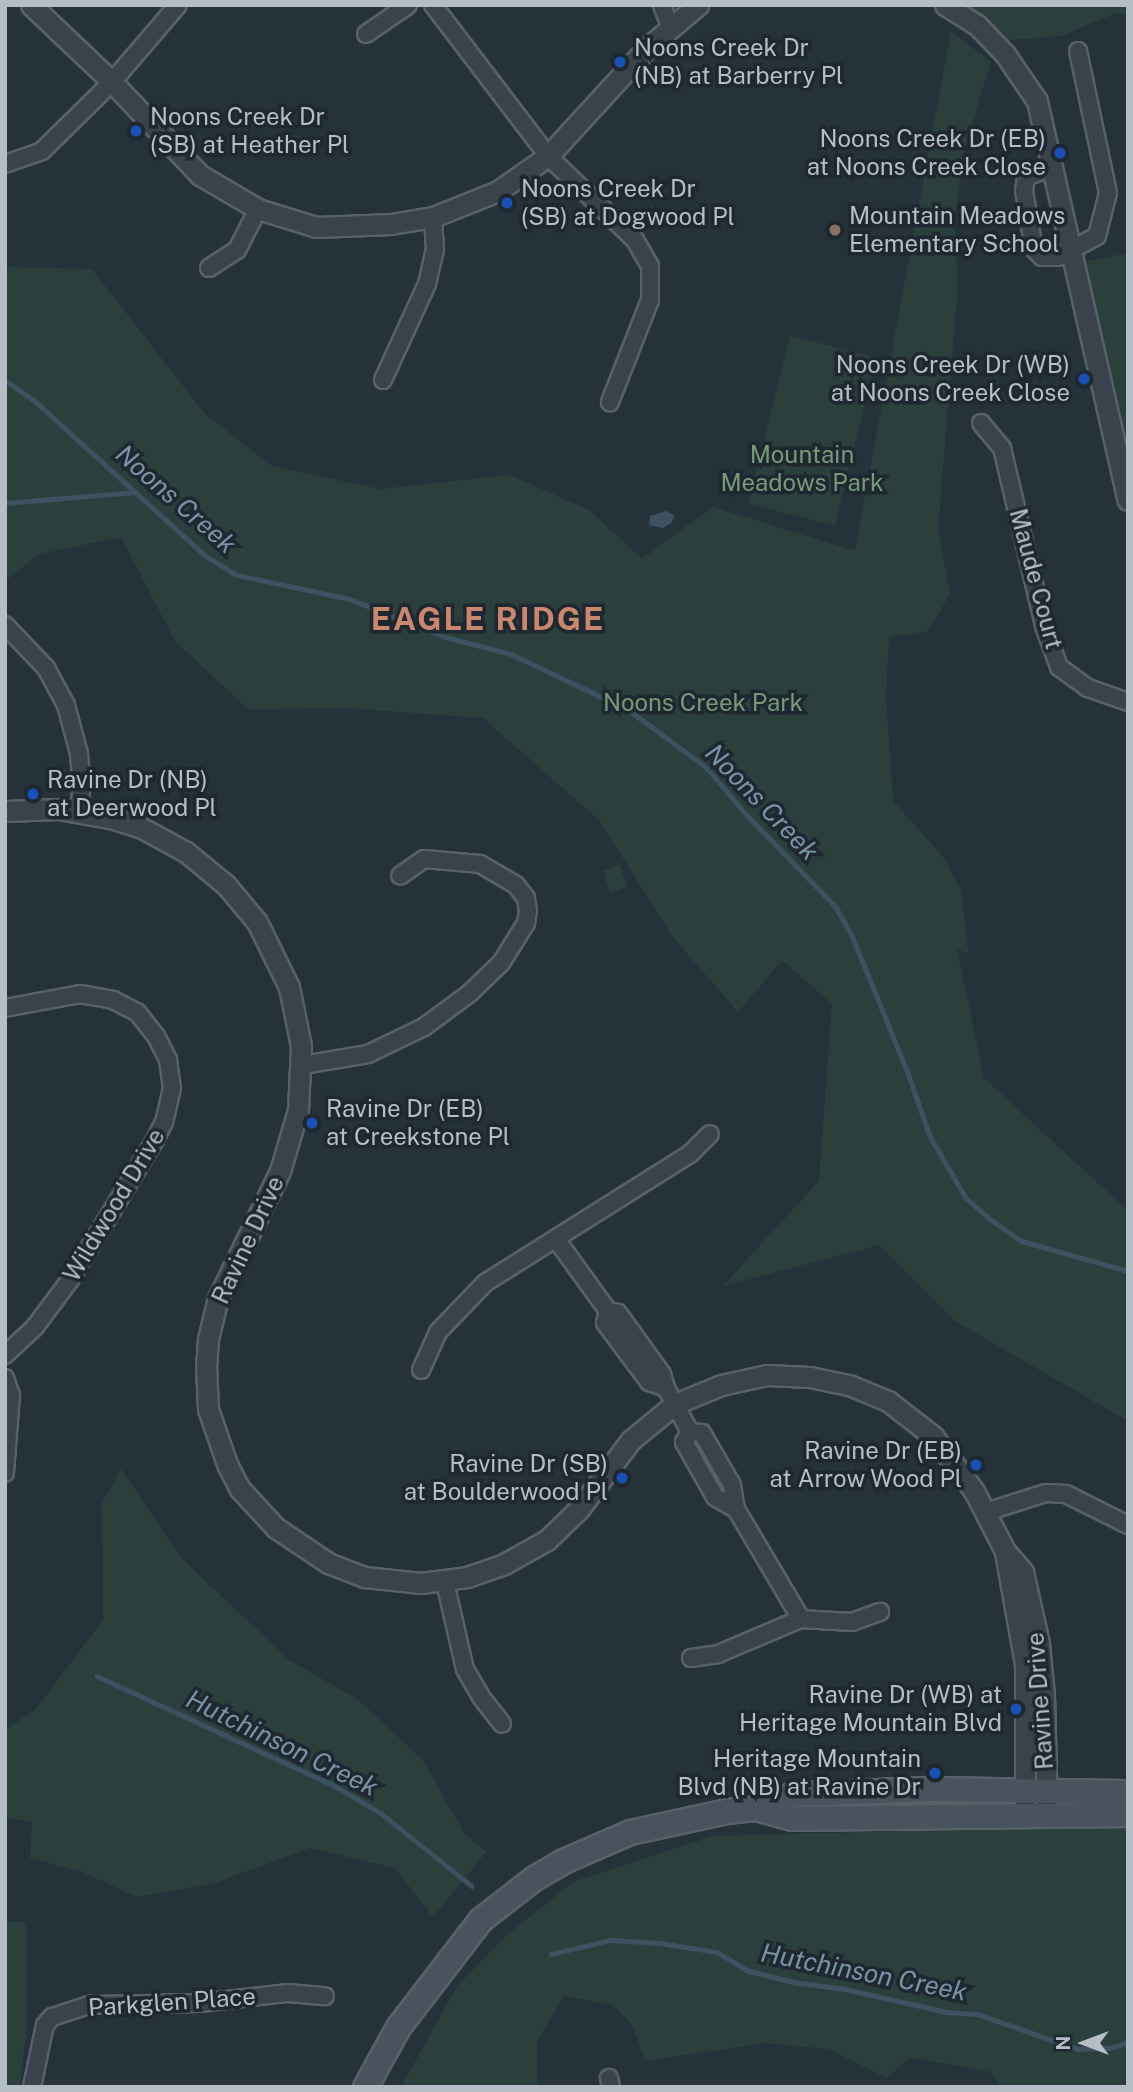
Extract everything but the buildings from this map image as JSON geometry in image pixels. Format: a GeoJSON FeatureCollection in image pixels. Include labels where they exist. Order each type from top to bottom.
{"type":"FeatureCollection","features":[{"type":"Feature","properties":{"kind":"main road"},"geometry":{"type":"LineString","coordinates":[[365,2087],[398,2027],[472,1927],[534,1878],[564,1861],[630,1832],[727,1811],[755,1808],[793,1794],[930,1789],[1128,1792]]}},
{"type":"Feature","properties":{"kind":"main road"},"geometry":{"type":"LineString","coordinates":[[755,1808],[793,1818],[1128,1814]]}},
{"type":"Feature","properties":{"kind":"street"},"geometry":{"type":"LineString","coordinates":[[31,5],[112,82],[200,175],[258,209],[316,226],[391,224],[433,216],[498,191],[548,156],[647,48],[698,5]]}},
{"type":"Feature","properties":{"kind":"street"},"geometry":{"type":"LineString","coordinates":[[5,164],[42,151],[112,82],[178,5]]}},
{"type":"Feature","properties":{"kind":"street"},"geometry":{"type":"LineString","coordinates":[[366,34],[408,5]]}},
{"type":"Feature","properties":{"kind":"street"},"geometry":{"type":"LineString","coordinates":[[433,5],[548,156],[635,240],[650,266],[650,300],[610,402]]}},
{"type":"Feature","properties":{"kind":"street"},"geometry":{"type":"LineString","coordinates":[[662,5],[671,28]]}},
{"type":"Feature","properties":{"kind":"street"},"geometry":{"type":"LineString","coordinates":[[945,5],[977,25],[1005,54],[1037,101],[1128,500]]}},
{"type":"Feature","properties":{"kind":"street"},"geometry":{"type":"LineString","coordinates":[[1054,167],[1026,177],[1024,191],[1034,249],[1042,257],[1058,257],[1097,236],[1108,193],[1078,51]]}},
{"type":"Feature","properties":{"kind":"street"},"geometry":{"type":"LineString","coordinates":[[209,268],[237,250],[258,209]]}},
{"type":"Feature","properties":{"kind":"street"},"geometry":{"type":"LineString","coordinates":[[383,380],[427,284],[435,249],[433,216]]}},
{"type":"Feature","properties":{"kind":"street","name":"Maude Court"},"geometry":{"type":"LineString","coordinates":[[981,423],[1002,448],[1044,626],[1059,667],[1088,688],[1128,702]]}},
{"type":"Feature","properties":{"kind":"street"},"geometry":{"type":"LineString","coordinates":[[5,625],[46,668],[65,705],[79,754],[82,786],[78,812]]}},
{"type":"Feature","properties":{"kind":"street","name":"Ravine Drive"},"geometry":{"type":"LineString","coordinates":[[5,811],[58,808],[140,827],[162,837],[211,871],[239,899],[268,941],[289,987],[299,1026],[303,1065],[298,1110],[289,1150],[223,1284],[213,1314],[206,1365],[208,1409],[213,1430],[227,1464],[246,1497],[276,1528],[307,1552],[365,1577],[401,1583],[445,1582],[504,1564],[547,1540],[579,1508],[631,1440],[671,1396],[767,1375],[810,1377],[849,1385],[888,1401],[933,1436],[950,1456],[986,1512],[1005,1551],[1023,1572],[1039,1643],[1044,1695],[1036,1816]]}},
{"type":"Feature","properties":{"kind":"street"},"geometry":{"type":"LineString","coordinates":[[303,1065],[368,1054],[424,1027],[470,993],[501,962],[526,923],[528,911],[521,891],[498,872],[480,864],[424,859],[400,876]]}},
{"type":"Feature","properties":{"kind":"street","name":"Wildwood Drive"},"geometry":{"type":"LineString","coordinates":[[5,1008],[80,994],[113,1000],[137,1012],[146,1021],[168,1060],[172,1088],[164,1122],[155,1140],[70,1280],[34,1327],[5,1355]]}},
{"type":"Feature","properties":{"kind":"street"},"geometry":{"type":"LineString","coordinates":[[421,1370],[438,1332],[485,1283],[690,1154],[710,1134]]}},
{"type":"Feature","properties":{"kind":"street"},"geometry":{"type":"LineString","coordinates":[[556,1239],[608,1311],[618,1313],[662,1374],[690,1432],[702,1433],[732,1485],[736,1508],[801,1619]]}},
{"type":"Feature","properties":{"kind":"street"},"geometry":{"type":"LineString","coordinates":[[5,1378],[11,1395],[5,1473]]}},
{"type":"Feature","properties":{"kind":"street"},"geometry":{"type":"LineString","coordinates":[[986,1512],[1046,1493],[1066,1494],[1128,1525]]}},
{"type":"Feature","properties":{"kind":"street"},"geometry":{"type":"LineString","coordinates":[[445,1582],[465,1669],[481,1698],[502,1724]]}},
{"type":"Feature","properties":{"kind":"street"},"geometry":{"type":"LineString","coordinates":[[691,1658],[718,1654],[801,1619],[852,1622],[880,1612]]}},
{"type":"Feature","properties":{"kind":"street","name":"Parkglen Place"},"geometry":{"type":"LineString","coordinates":[[33,2087],[45,2025],[52,2017],[90,2005],[200,2003],[288,1993],[325,1996]]}},
{"type":"Feature","properties":{"kind":"green space"},"geometry":{"type":"Polygon","coordinates":[[[968,5],[1128,5],[1128,16],[1116,13],[1061,36],[1009,40],[968,5]]]}},
{"type":"Feature","properties":{"kind":"green space","name":"Noons Creek Park"},"geometry":{"type":"Polygon","coordinates":[[[951,31],[991,62],[965,147],[954,223],[958,283],[938,530],[950,594],[928,631],[889,637],[886,695],[893,801],[944,858],[961,891],[969,954],[957,949],[984,1078],[1128,1211],[1128,1421],[955,1321],[879,1245],[723,1286],[819,1181],[832,1004],[782,960],[738,1012],[672,936],[599,820],[483,718],[347,708],[248,709],[175,641],[121,537],[39,554],[5,581],[5,267],[92,269],[204,413],[272,466],[380,489],[510,475],[589,510],[642,559],[713,507],[855,551],[951,31]]]}},
{"type":"Feature","properties":{"kind":"green space"},"geometry":{"type":"Polygon","coordinates":[[[1128,253],[1128,455],[1083,262],[1128,253]]]}},
{"type":"Feature","properties":{"kind":"green space","name":"Mountain Meadows Park"},"geometry":{"type":"Polygon","coordinates":[[[790,336],[876,358],[835,525],[748,504],[790,336]]]}},
{"type":"Feature","properties":{"kind":"green space"},"geometry":{"type":"Polygon","coordinates":[[[620,865],[627,887],[610,892],[603,871],[620,865]]]}},
{"type":"Feature","properties":{"kind":"green space"},"geometry":{"type":"Polygon","coordinates":[[[121,1469],[182,1559],[289,1660],[357,1699],[422,1759],[464,1833],[486,1852],[433,1917],[395,1868],[310,1848],[214,1883],[136,1897],[83,1872],[30,1858],[32,1822],[5,1817],[5,1730],[36,1709],[103,1620],[102,1503],[121,1469]]]}},
{"type":"Feature","properties":{"kind":"green space"},"geometry":{"type":"Polygon","coordinates":[[[1128,1822],[1128,2087],[1001,2087],[991,2072],[910,2057],[887,2078],[829,2049],[764,2043],[645,2061],[633,2026],[613,2005],[564,1996],[537,2041],[537,2087],[401,2087],[457,1986],[508,1934],[575,1881],[714,1836],[901,1831],[987,1823],[1128,1822]]]}},
{"type":"Feature","properties":{"kind":"green space"},"geometry":{"type":"Polygon","coordinates":[[[5,1922],[26,1922],[27,2025],[20,2087],[5,2087],[5,1922]]]}},
{"type":"Feature","properties":{"kind":"water"},"geometry":{"type":"Polygon","coordinates":[[[666,511],[674,515],[672,522],[663,528],[649,525],[650,516],[666,511]]]}},
{"type":"Feature","properties":{"kind":"waterway","name":"Noons Creek"},"geometry":{"type":"LineString","coordinates":[[5,380],[36,402],[206,556],[237,575],[350,599],[445,637],[511,654],[629,710],[707,768],[747,815],[836,907],[853,938],[907,1070],[930,1136],[966,1198],[1022,1241],[1128,1271]]}},
{"type":"Feature","properties":{"kind":"waterway"},"geometry":{"type":"LineString","coordinates":[[5,503],[136,492]]}},
{"type":"Feature","properties":{"kind":"waterway","name":"Hutchinson Creek"},"geometry":{"type":"LineString","coordinates":[[97,1676],[335,1786],[382,1814],[472,1886]]}},
{"type":"Feature","properties":{"kind":"waterway","name":"Hutchinson Creek"},"geometry":{"type":"LineString","coordinates":[[551,1954],[610,1940],[660,1943],[717,1952],[749,1971],[793,1982],[845,1989],[947,2012],[977,2014],[1078,2049],[1111,2048],[1128,2042]]}},
{"type":"Feature","properties":{"kind":"place","name":"Noons Creek Dr (NB) at Barberry Pl"},"geometry":{"type":"Point","coordinates":[620,62]}},
{"type":"Feature","properties":{"kind":"place","name":"Noons Creek Dr (SB) at Heather Pl"},"geometry":{"type":"Point","coordinates":[136,131]}},
{"type":"Feature","properties":{"kind":"place","name":"Noons Creek Dr (EB) at Noons Creek Close"},"geometry":{"type":"Point","coordinates":[1060,153]}},
{"type":"Feature","properties":{"kind":"place","name":"Noons Creek Dr (SB) at Dogwood Pl"},"geometry":{"type":"Point","coordinates":[507,203]}},
{"type":"Feature","properties":{"kind":"place","name":"Mountain Meadows Elementary School"},"geometry":{"type":"Point","coordinates":[835,230]}},
{"type":"Feature","properties":{"kind":"place","name":"Noons Creek Dr (WB) at Noons Creek Close"},"geometry":{"type":"Point","coordinates":[1084,379]}},
{"type":"Feature","properties":{"kind":"place","name":"Ravine Dr (NB) at Deerwood Pl"},"geometry":{"type":"Point","coordinates":[33,794]}},
{"type":"Feature","properties":{"kind":"place","name":"Ravine Dr (EB) at Creekstone Pl"},"geometry":{"type":"Point","coordinates":[312,1123]}},
{"type":"Feature","properties":{"kind":"place","name":"Ravine Dr (EB) at Arrow Wood Pl"},"geometry":{"type":"Point","coordinates":[976,1465]}},
{"type":"Feature","properties":{"kind":"place","name":"Ravine Dr (SB) at Boulderwood Pl"},"geometry":{"type":"Point","coordinates":[622,1478]}},
{"type":"Feature","properties":{"kind":"place","name":"Ravine Dr (WB) at Heritage Mountain Blvd"},"geometry":{"type":"Point","coordinates":[1016,1709]}},
{"type":"Feature","properties":{"kind":"place","name":"Heritage Mountain Blvd (NB) at Ravine Dr"},"geometry":{"type":"Point","coordinates":[935,1773]}},
{"type":"Feature","properties":{"kind":"district","name":"EAGLE RIDGE"},"geometry":{"type":"Point","coordinates":[488,619]}}]}
